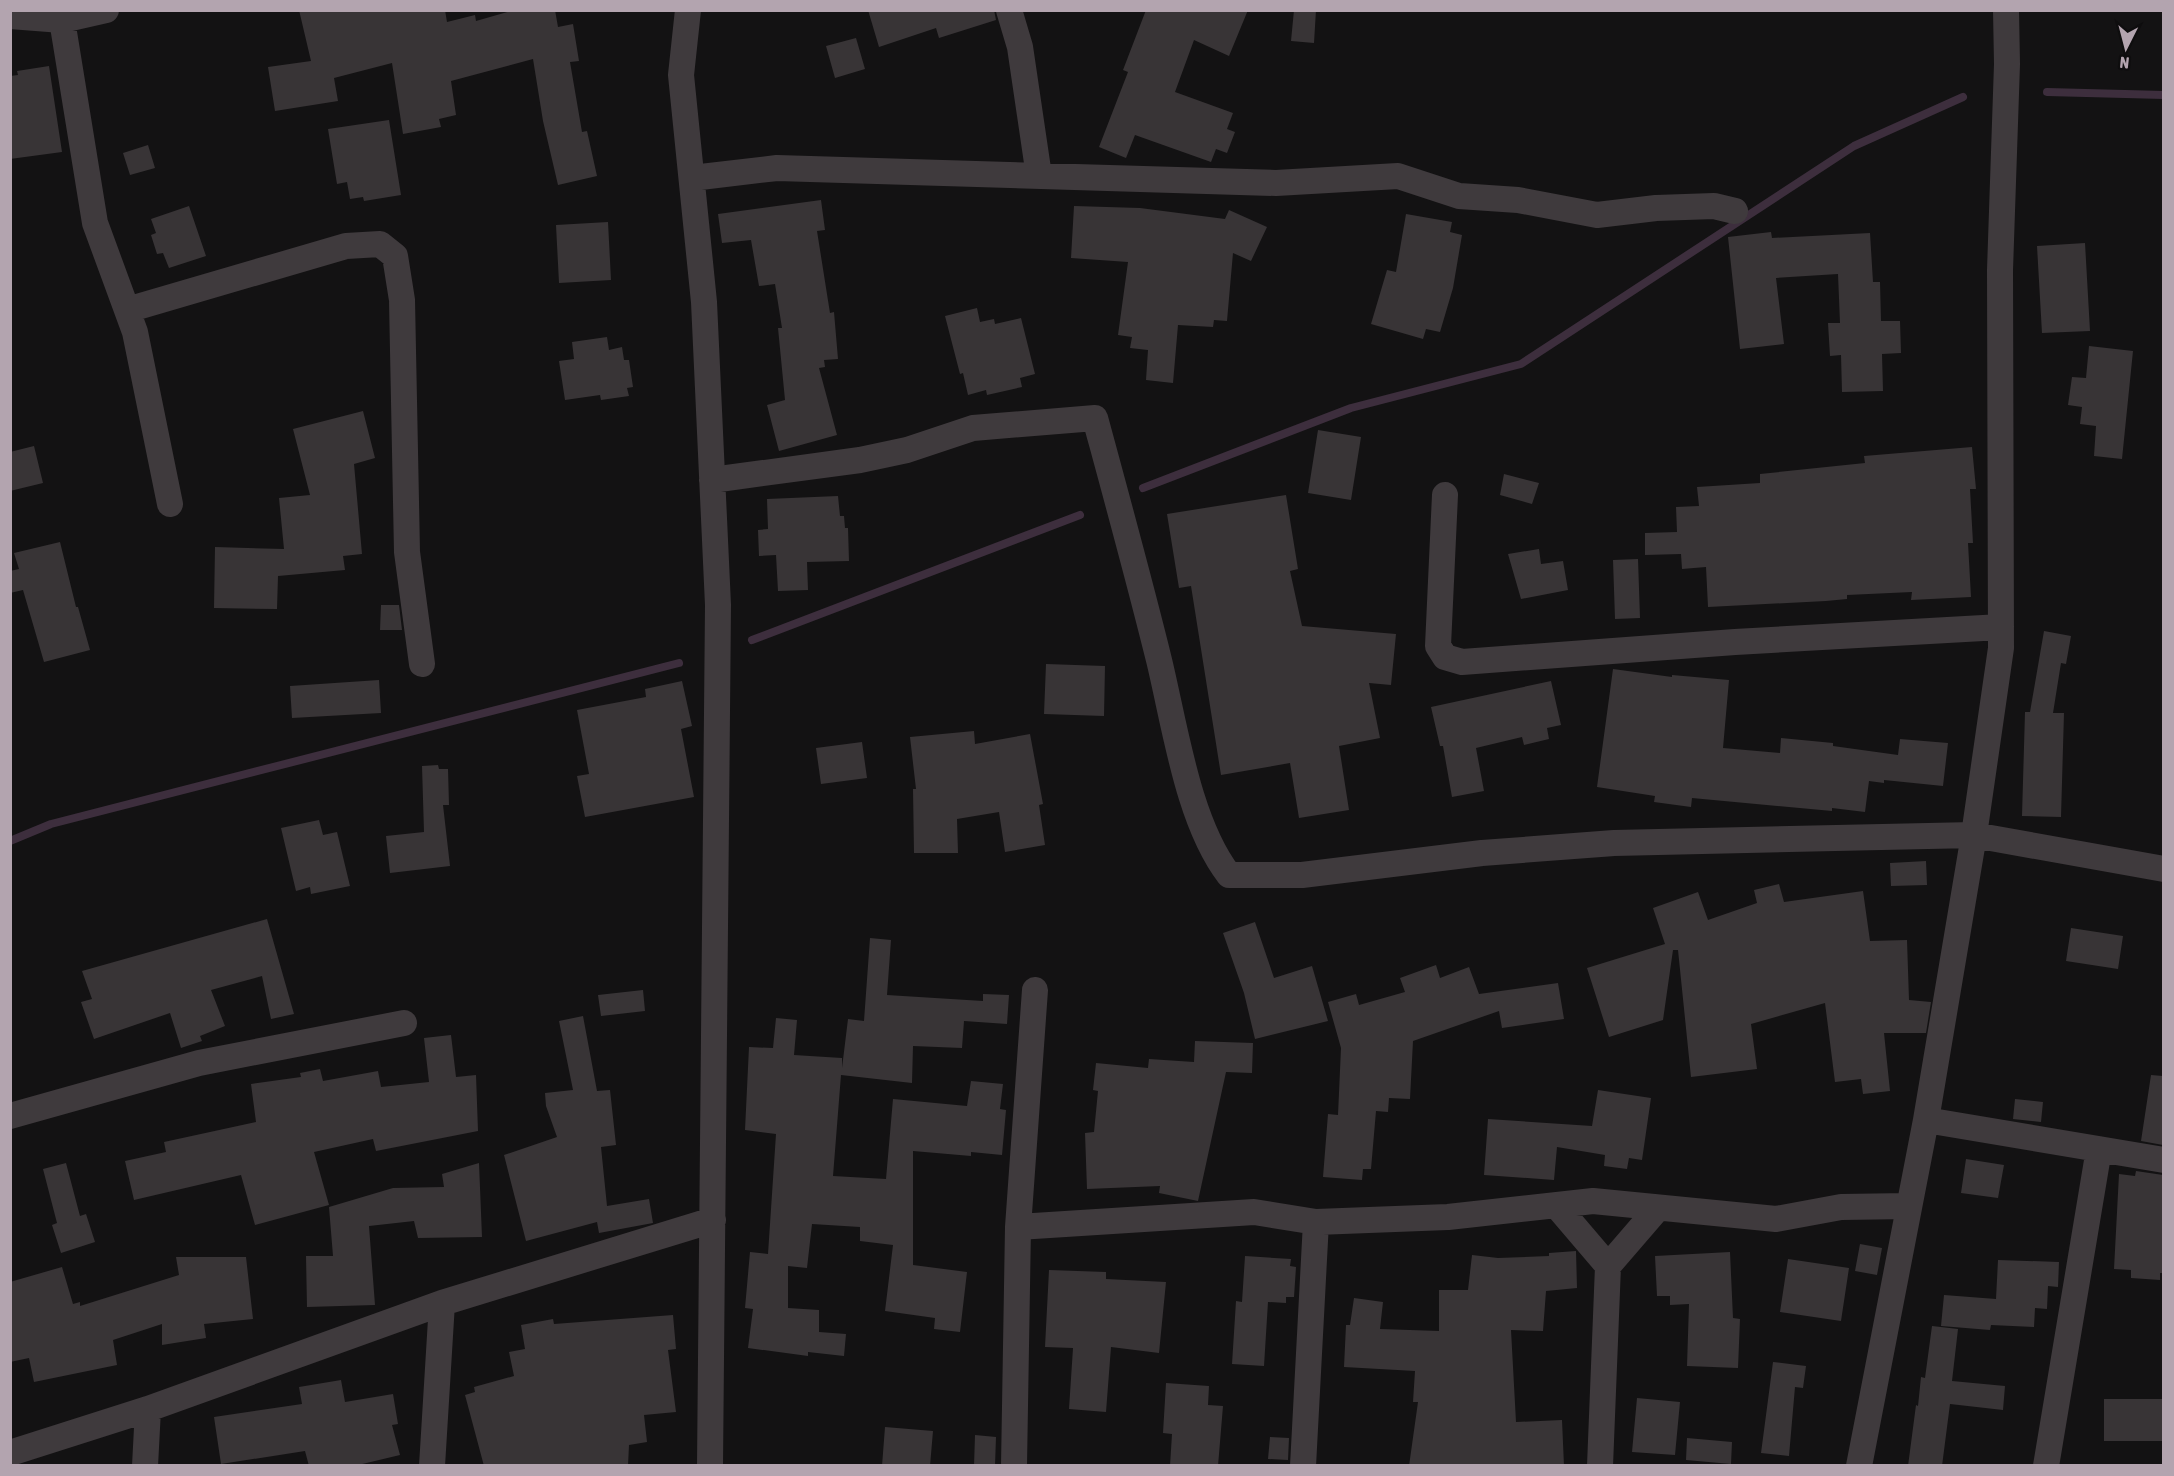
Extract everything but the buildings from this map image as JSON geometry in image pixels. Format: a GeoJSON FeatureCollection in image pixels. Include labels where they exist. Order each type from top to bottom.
{"type":"FeatureCollection","features":[{"type":"Feature","properties":{"kind":"street"},"geometry":{"type":"LineString","coordinates":[[10,16],[62,20],[106,10]]}},
{"type":"Feature","properties":{"kind":"street"},"geometry":{"type":"LineString","coordinates":[[688,10],[681,75],[704,302],[718,604],[710,1466]]}},
{"type":"Feature","properties":{"kind":"street"},"geometry":{"type":"LineString","coordinates":[[1008,10],[1020,47],[1038,176]]}},
{"type":"Feature","properties":{"kind":"street"},"geometry":{"type":"LineString","coordinates":[[1859,1466],[1926,1120],[1974,835],[2001,648],[2000,270],[2007,64],[2006,10]]}},
{"type":"Feature","properties":{"kind":"street"},"geometry":{"type":"LineString","coordinates":[[62,20],[95,223],[135,332],[170,504]]}},
{"type":"Feature","properties":{"kind":"street"},"geometry":{"type":"LineString","coordinates":[[692,178],[777,168],[1276,183],[1398,176],[1459,195],[1518,200],[1597,215],[1714,206],[1735,211]]}},
{"type":"Feature","properties":{"kind":"street"},"geometry":{"type":"LineString","coordinates":[[127,310],[346,246],[380,244],[395,256],[402,300],[407,552],[422,664]]}},
{"type":"Feature","properties":{"kind":"street"},"geometry":{"type":"LineString","coordinates":[[712,480],[860,460],[907,450],[973,428],[1095,418],[1187,773],[1206,837],[1215,856],[1229,875],[1302,875],[1482,853],[1614,843],[1974,835],[2163,869]]}},
{"type":"Feature","properties":{"kind":"street"},"geometry":{"type":"LineString","coordinates":[[1445,495],[1438,646],[1445,657],[1462,662],[1711,643],[2001,627]]}},
{"type":"Feature","properties":{"kind":"street"},"geometry":{"type":"LineString","coordinates":[[1014,1466],[1018,1227],[1035,990]]}},
{"type":"Feature","properties":{"kind":"street"},"geometry":{"type":"LineString","coordinates":[[10,1116],[199,1063],[404,1023]]}},
{"type":"Feature","properties":{"kind":"street"},"geometry":{"type":"LineString","coordinates":[[1926,1120],[2163,1160]]}},
{"type":"Feature","properties":{"kind":"street"},"geometry":{"type":"LineString","coordinates":[[2046,1466],[2099,1149]]}},
{"type":"Feature","properties":{"kind":"street"},"geometry":{"type":"LineString","coordinates":[[1018,1227],[1254,1212],[1316,1222],[1448,1217],[1593,1201],[1776,1219],[1841,1207],[1909,1206]]}},
{"type":"Feature","properties":{"kind":"street"},"geometry":{"type":"LineString","coordinates":[[1556,1205],[1608,1266]]}},
{"type":"Feature","properties":{"kind":"street"},"geometry":{"type":"LineString","coordinates":[[1600,1466],[1608,1266],[1658,1208]]}},
{"type":"Feature","properties":{"kind":"street"},"geometry":{"type":"LineString","coordinates":[[10,1453],[148,1409],[442,1303],[713,1220]]}},
{"type":"Feature","properties":{"kind":"street"},"geometry":{"type":"LineString","coordinates":[[1303,1466],[1316,1222]]}},
{"type":"Feature","properties":{"kind":"street"},"geometry":{"type":"LineString","coordinates":[[432,1466],[442,1303]]}},
{"type":"Feature","properties":{"kind":"street"},"geometry":{"type":"LineString","coordinates":[[145,1466],[148,1409]]}},
{"type":"Feature","properties":{"kind":"waterway"},"geometry":{"type":"LineString","coordinates":[[2047,92],[2164,95]]}},
{"type":"Feature","properties":{"kind":"waterway"},"geometry":{"type":"LineString","coordinates":[[1143,488],[1351,408],[1521,364],[1854,146],[1963,97]]}},
{"type":"Feature","properties":{"kind":"waterway"},"geometry":{"type":"LineString","coordinates":[[752,640],[1080,515]]}},
{"type":"Feature","properties":{"kind":"waterway"},"geometry":{"type":"LineString","coordinates":[[10,841],[51,824],[679,663]]}}]}
